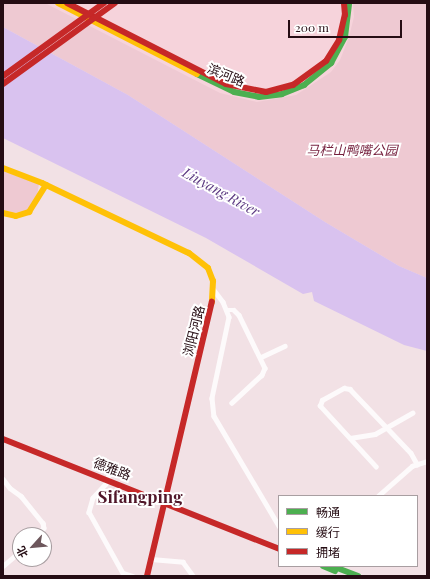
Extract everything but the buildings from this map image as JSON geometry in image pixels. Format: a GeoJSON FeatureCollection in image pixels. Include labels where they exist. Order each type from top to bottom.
{"type":"FeatureCollection","features":[{"type":"Feature","properties":{"kind":"main road","name":"滨河路"},"geometry":{"type":"LineString","coordinates":[[58,3],[90,17],[226,84],[253,91],[266,92],[293,85],[306,78],[326,61],[339,40],[345,15],[344,3]]}},
{"type":"Feature","properties":{"kind":"main road","name":"滨河路"},"geometry":{"type":"LineString","coordinates":[[67,3],[83,14]]}},
{"type":"Feature","properties":{"kind":"main road"},"geometry":{"type":"LineString","coordinates":[[83,14],[97,3]]}},
{"type":"Feature","properties":{"kind":"main road"},"geometry":{"type":"LineString","coordinates":[[3,76],[104,3]]}},
{"type":"Feature","properties":{"kind":"main road"},"geometry":{"type":"LineString","coordinates":[[90,17],[109,3]]}},
{"type":"Feature","properties":{"kind":"main road"},"geometry":{"type":"LineString","coordinates":[[3,84],[115,3]]}},
{"type":"Feature","properties":{"kind":"main road","name":"滨河路"},"geometry":{"type":"LineString","coordinates":[[90,17],[218,85],[234,92],[259,97],[292,90],[316,77],[325,69],[345,37],[349,3]]}},
{"type":"Feature","properties":{"kind":"main road","name":"浏阳河路"},"geometry":{"type":"LineString","coordinates":[[3,168],[46,185],[189,253],[208,268],[214,290],[147,576]]}},
{"type":"Feature","properties":{"kind":"main road"},"geometry":{"type":"LineString","coordinates":[[3,213],[23,216],[34,206],[46,185]]}},
{"type":"Feature","properties":{"kind":"main road"},"geometry":{"type":"LineString","coordinates":[[3,435],[278,545]]}},
{"type":"Feature","properties":{"kind":"main road","name":"德雅路"},"geometry":{"type":"LineString","coordinates":[[3,439],[108,477]]}},
{"type":"Feature","properties":{"kind":"main road"},"geometry":{"type":"LineString","coordinates":[[164,499],[278,549]]}},
{"type":"Feature","properties":{"kind":"main road"},"geometry":{"type":"LineString","coordinates":[[326,567],[349,576]]}},
{"type":"Feature","properties":{"kind":"main road"},"geometry":{"type":"LineString","coordinates":[[335,567],[358,576]]}},
{"type":"Feature","properties":{"kind":"street"},"geometry":{"type":"LineString","coordinates":[[214,290],[227,310],[227,334],[212,407],[214,416],[278,524]]}},
{"type":"Feature","properties":{"kind":"street"},"geometry":{"type":"LineString","coordinates":[[227,310],[234,310],[239,315],[265,365],[264,372],[232,403]]}},
{"type":"Feature","properties":{"kind":"street"},"geometry":{"type":"LineString","coordinates":[[261,357],[285,346]]}},
{"type":"Feature","properties":{"kind":"street"},"geometry":{"type":"LineString","coordinates":[[376,467],[320,404],[347,387],[411,453],[417,464]]}},
{"type":"Feature","properties":{"kind":"street"},"geometry":{"type":"LineString","coordinates":[[350,438],[375,434],[412,414]]}},
{"type":"Feature","properties":{"kind":"street"},"geometry":{"type":"LineString","coordinates":[[379,495],[401,474],[417,464],[427,461]]}},
{"type":"Feature","properties":{"kind":"street"},"geometry":{"type":"LineString","coordinates":[[108,477],[92,498],[89,512],[122,573],[133,576]]}},
{"type":"Feature","properties":{"kind":"street"},"geometry":{"type":"LineString","coordinates":[[3,479],[10,488],[21,496],[43,523],[44,527]]}},
{"type":"Feature","properties":{"kind":"street"},"geometry":{"type":"LineString","coordinates":[[3,566],[12,558]]}},
{"type":"Feature","properties":{"kind":"street"},"geometry":{"type":"LineString","coordinates":[[151,559],[183,562],[193,576]]}},
{"type":"Feature","properties":{"kind":"shaded area","name":"马栏山鸭嘴公园"},"geometry":{"type":"Polygon","coordinates":[[[3,3],[427,3],[427,278],[399,266],[325,222],[128,95],[3,27],[3,3]]]}},
{"type":"Feature","properties":{"kind":"green space","name":"马栏山鸭嘴公园"},"geometry":{"type":"Polygon","coordinates":[[[3,3],[45,3],[220,93],[257,102],[296,95],[331,72],[340,60],[349,37],[354,17],[353,3],[427,3],[427,278],[399,266],[325,222],[128,95],[3,27],[3,3]]]}},
{"type":"Feature","properties":{"kind":"green space"},"geometry":{"type":"Polygon","coordinates":[[[3,171],[39,184],[37,196],[29,209],[21,214],[3,210],[3,171]]]}},
{"type":"Feature","properties":{"kind":"water","name":"Liuyang River"},"geometry":{"type":"Polygon","coordinates":[[[3,27],[128,95],[325,222],[399,266],[427,278],[427,351],[404,345],[314,301],[312,292],[303,294],[206,238],[3,138],[3,27]]]}},
{"type":"Feature","properties":{"kind":"traffic: fast"},"geometry":{"type":"LineString","coordinates":[[197,74],[234,92],[259,97],[282,94],[304,85],[331,63],[345,37],[349,3]]}},
{"type":"Feature","properties":{"kind":"traffic: fast"},"geometry":{"type":"LineString","coordinates":[[325,567],[335,571]]}},
{"type":"Feature","properties":{"kind":"traffic: fast"},"geometry":{"type":"LineString","coordinates":[[335,567],[358,576]]}},
{"type":"Feature","properties":{"kind":"traffic: slow"},"geometry":{"type":"LineString","coordinates":[[58,3],[197,74]]}},
{"type":"Feature","properties":{"kind":"traffic: slow"},"geometry":{"type":"LineString","coordinates":[[3,168],[42,183],[189,253],[208,268],[213,281],[212,302]]}},
{"type":"Feature","properties":{"kind":"traffic: slow"},"geometry":{"type":"LineString","coordinates":[[3,213],[16,216],[29,212],[46,185]]}},
{"type":"Feature","properties":{"kind":"traffic: jam"},"geometry":{"type":"LineString","coordinates":[[67,3],[226,84],[266,92],[293,85],[326,61],[339,40],[345,15],[344,3]]}},
{"type":"Feature","properties":{"kind":"traffic: jam"},"geometry":{"type":"LineString","coordinates":[[3,76],[104,3]]}},
{"type":"Feature","properties":{"kind":"traffic: jam"},"geometry":{"type":"LineString","coordinates":[[3,84],[115,3]]}},
{"type":"Feature","properties":{"kind":"traffic: jam"},"geometry":{"type":"LineString","coordinates":[[147,576],[212,302]]}},
{"type":"Feature","properties":{"kind":"traffic: jam"},"geometry":{"type":"LineString","coordinates":[[3,439],[278,549]]}},
{"type":"Feature","properties":{"kind":"district","name":"Sifangping"},"geometry":{"type":"Point","coordinates":[140,497]}}]}
